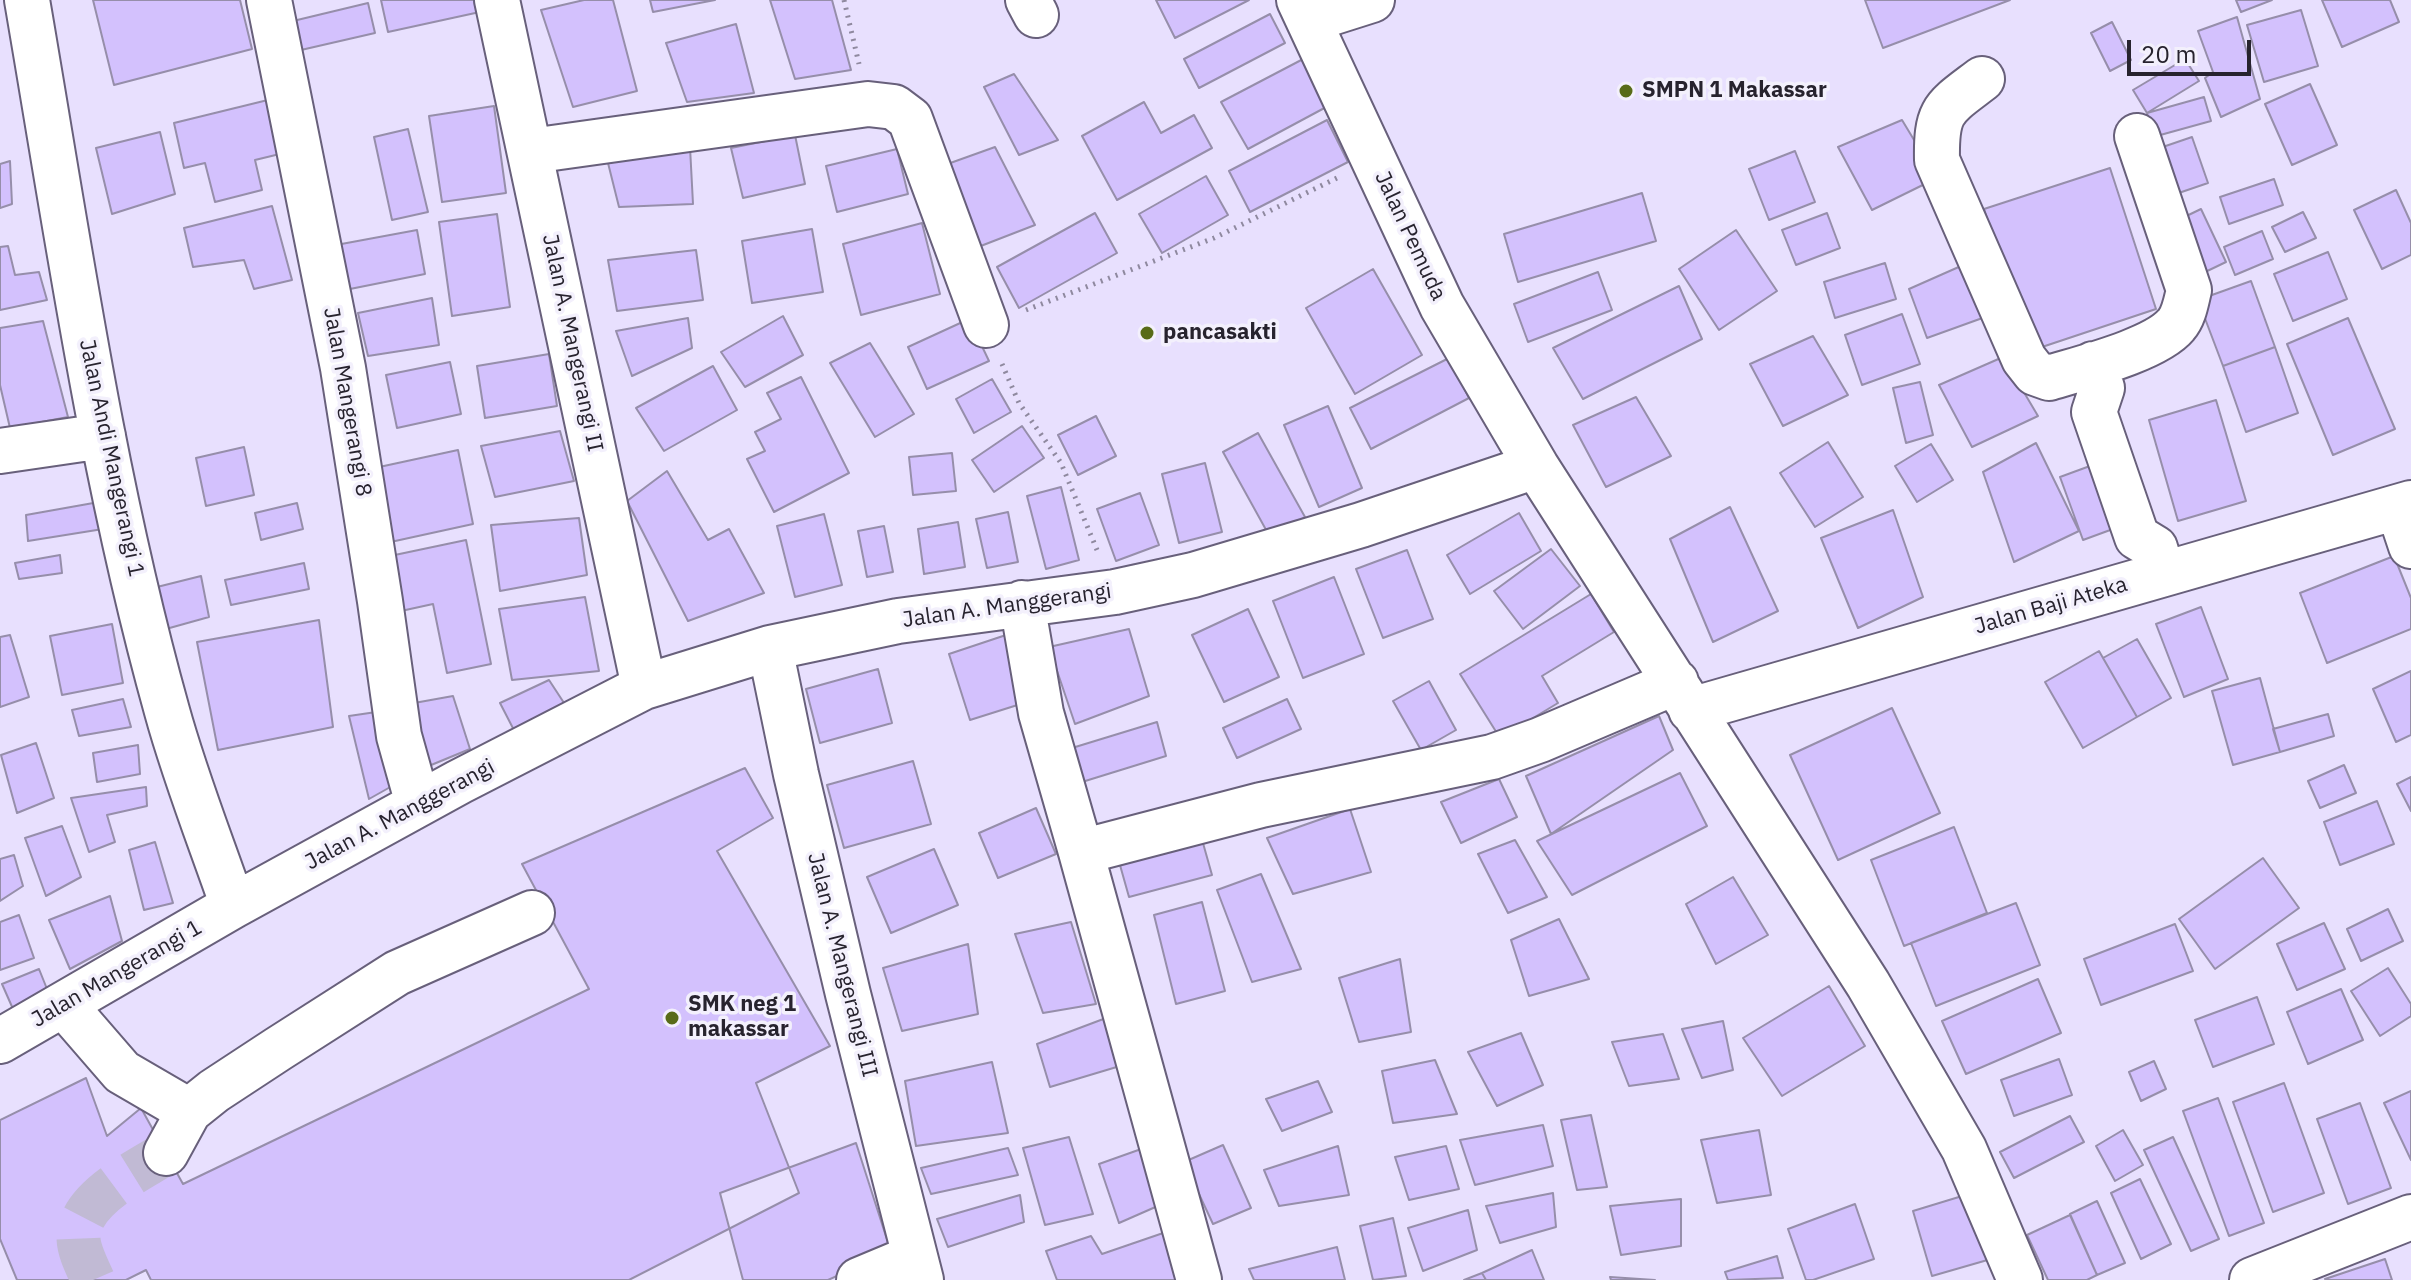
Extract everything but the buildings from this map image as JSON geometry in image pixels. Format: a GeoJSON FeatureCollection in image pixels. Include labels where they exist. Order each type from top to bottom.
{"type":"FeatureCollection","features":[{"type":"Feature","properties":{"kind":"street","name":"Jalan Andi Mangerangi 1"},"geometry":{"type":"LineString","coordinates":[[27,0],[103,436],[167,713],[233,906]]}},
{"type":"Feature","properties":{"kind":"street","name":"Jalan Mangerangi 8"},"geometry":{"type":"LineString","coordinates":[[269,0],[343,368],[399,736],[418,804]]}},
{"type":"Feature","properties":{"kind":"street","name":"Jalan A. Mangerangi II"},"geometry":{"type":"LineString","coordinates":[[497,0],[644,687]]}},
{"type":"Feature","properties":{"kind":"street"},"geometry":{"type":"LineString","coordinates":[[1304,10],[1372,0]]}},
{"type":"Feature","properties":{"kind":"street","name":"Jalan Pemuda"},"geometry":{"type":"LineString","coordinates":[[1304,10],[1442,306],[1536,466]]}},
{"type":"Feature","properties":{"kind":"street"},"geometry":{"type":"LineString","coordinates":[[1982,79],[1942,111],[1936,133],[1937,160],[2024,359],[2035,373],[2049,378],[2098,376],[2178,324],[2189,290],[2137,136]]}},
{"type":"Feature","properties":{"kind":"street"},"geometry":{"type":"LineString","coordinates":[[531,151],[868,104],[894,107],[910,119],[986,325]]}},
{"type":"Feature","properties":{"kind":"street"},"geometry":{"type":"LineString","coordinates":[[2098,376],[2094,412],[2137,537],[2159,561]]}},
{"type":"Feature","properties":{"kind":"street"},"geometry":{"type":"LineString","coordinates":[[0,451],[103,436]]}},
{"type":"Feature","properties":{"kind":"street"},"geometry":{"type":"LineString","coordinates":[[1536,466],[1868,984],[1964,1149],[2020,1280]]}},
{"type":"Feature","properties":{"kind":"street","name":"Jalan A. Manggerangi"},"geometry":{"type":"LineString","coordinates":[[233,906],[418,804],[644,687],[770,648],[898,621],[1115,592],[1224,566],[1361,525],[1536,466]]}},
{"type":"Feature","properties":{"kind":"street","name":"Jalan Baji Ateka"},"geometry":{"type":"LineString","coordinates":[[1081,852],[1261,805],[1492,757],[1683,696],[2159,561],[2407,519]]}},
{"type":"Feature","properties":{"kind":"street"},"geometry":{"type":"LineString","coordinates":[[1022,603],[1041,713],[1199,1280]]}},
{"type":"Feature","properties":{"kind":"street","name":"Jalan A. Mangerangi III"},"geometry":{"type":"LineString","coordinates":[[770,648],[799,789],[917,1269]]}},
{"type":"Feature","properties":{"kind":"street","name":"Jalan Mangerangi 1"},"geometry":{"type":"LineString","coordinates":[[0,1041],[233,906]]}},
{"type":"Feature","properties":{"kind":"street"},"geometry":{"type":"LineString","coordinates":[[166,1153],[189,1111],[214,1091],[397,973],[532,913]]}},
{"type":"Feature","properties":{"kind":"street"},"geometry":{"type":"LineString","coordinates":[[64,1005],[122,1072],[189,1111]]}},
{"type":"Feature","properties":{"kind":"street"},"geometry":{"type":"LineString","coordinates":[[2252,1280],[2411,1217]]}},
{"type":"Feature","properties":{"kind":"street"},"geometry":{"type":"LineString","coordinates":[[859,1280],[917,1269]]}},
{"type":"Feature","properties":{"kind":"path"},"geometry":{"type":"LineString","coordinates":[[844,0],[868,104]]}},
{"type":"Feature","properties":{"kind":"path"},"geometry":{"type":"LineString","coordinates":[[1115,592],[1061,463],[1019,403],[986,325],[1214,238],[1374,159]]}},
{"type":"Feature","properties":{"kind":"tunnel"},"geometry":{"type":"LineString","coordinates":[[93,1280],[79,1244],[83,1219],[101,1196],[166,1153]]}},
{"type":"Feature","properties":{"kind":"place","name":"SMPN 1 Makassar"},"geometry":{"type":"Point","coordinates":[1626,91]}},
{"type":"Feature","properties":{"kind":"place","name":"pancasakti"},"geometry":{"type":"Point","coordinates":[1147,333]}},
{"type":"Feature","properties":{"kind":"place","name":"SMK neg 1 makassar"},"geometry":{"type":"Point","coordinates":[672,1018]}}]}
